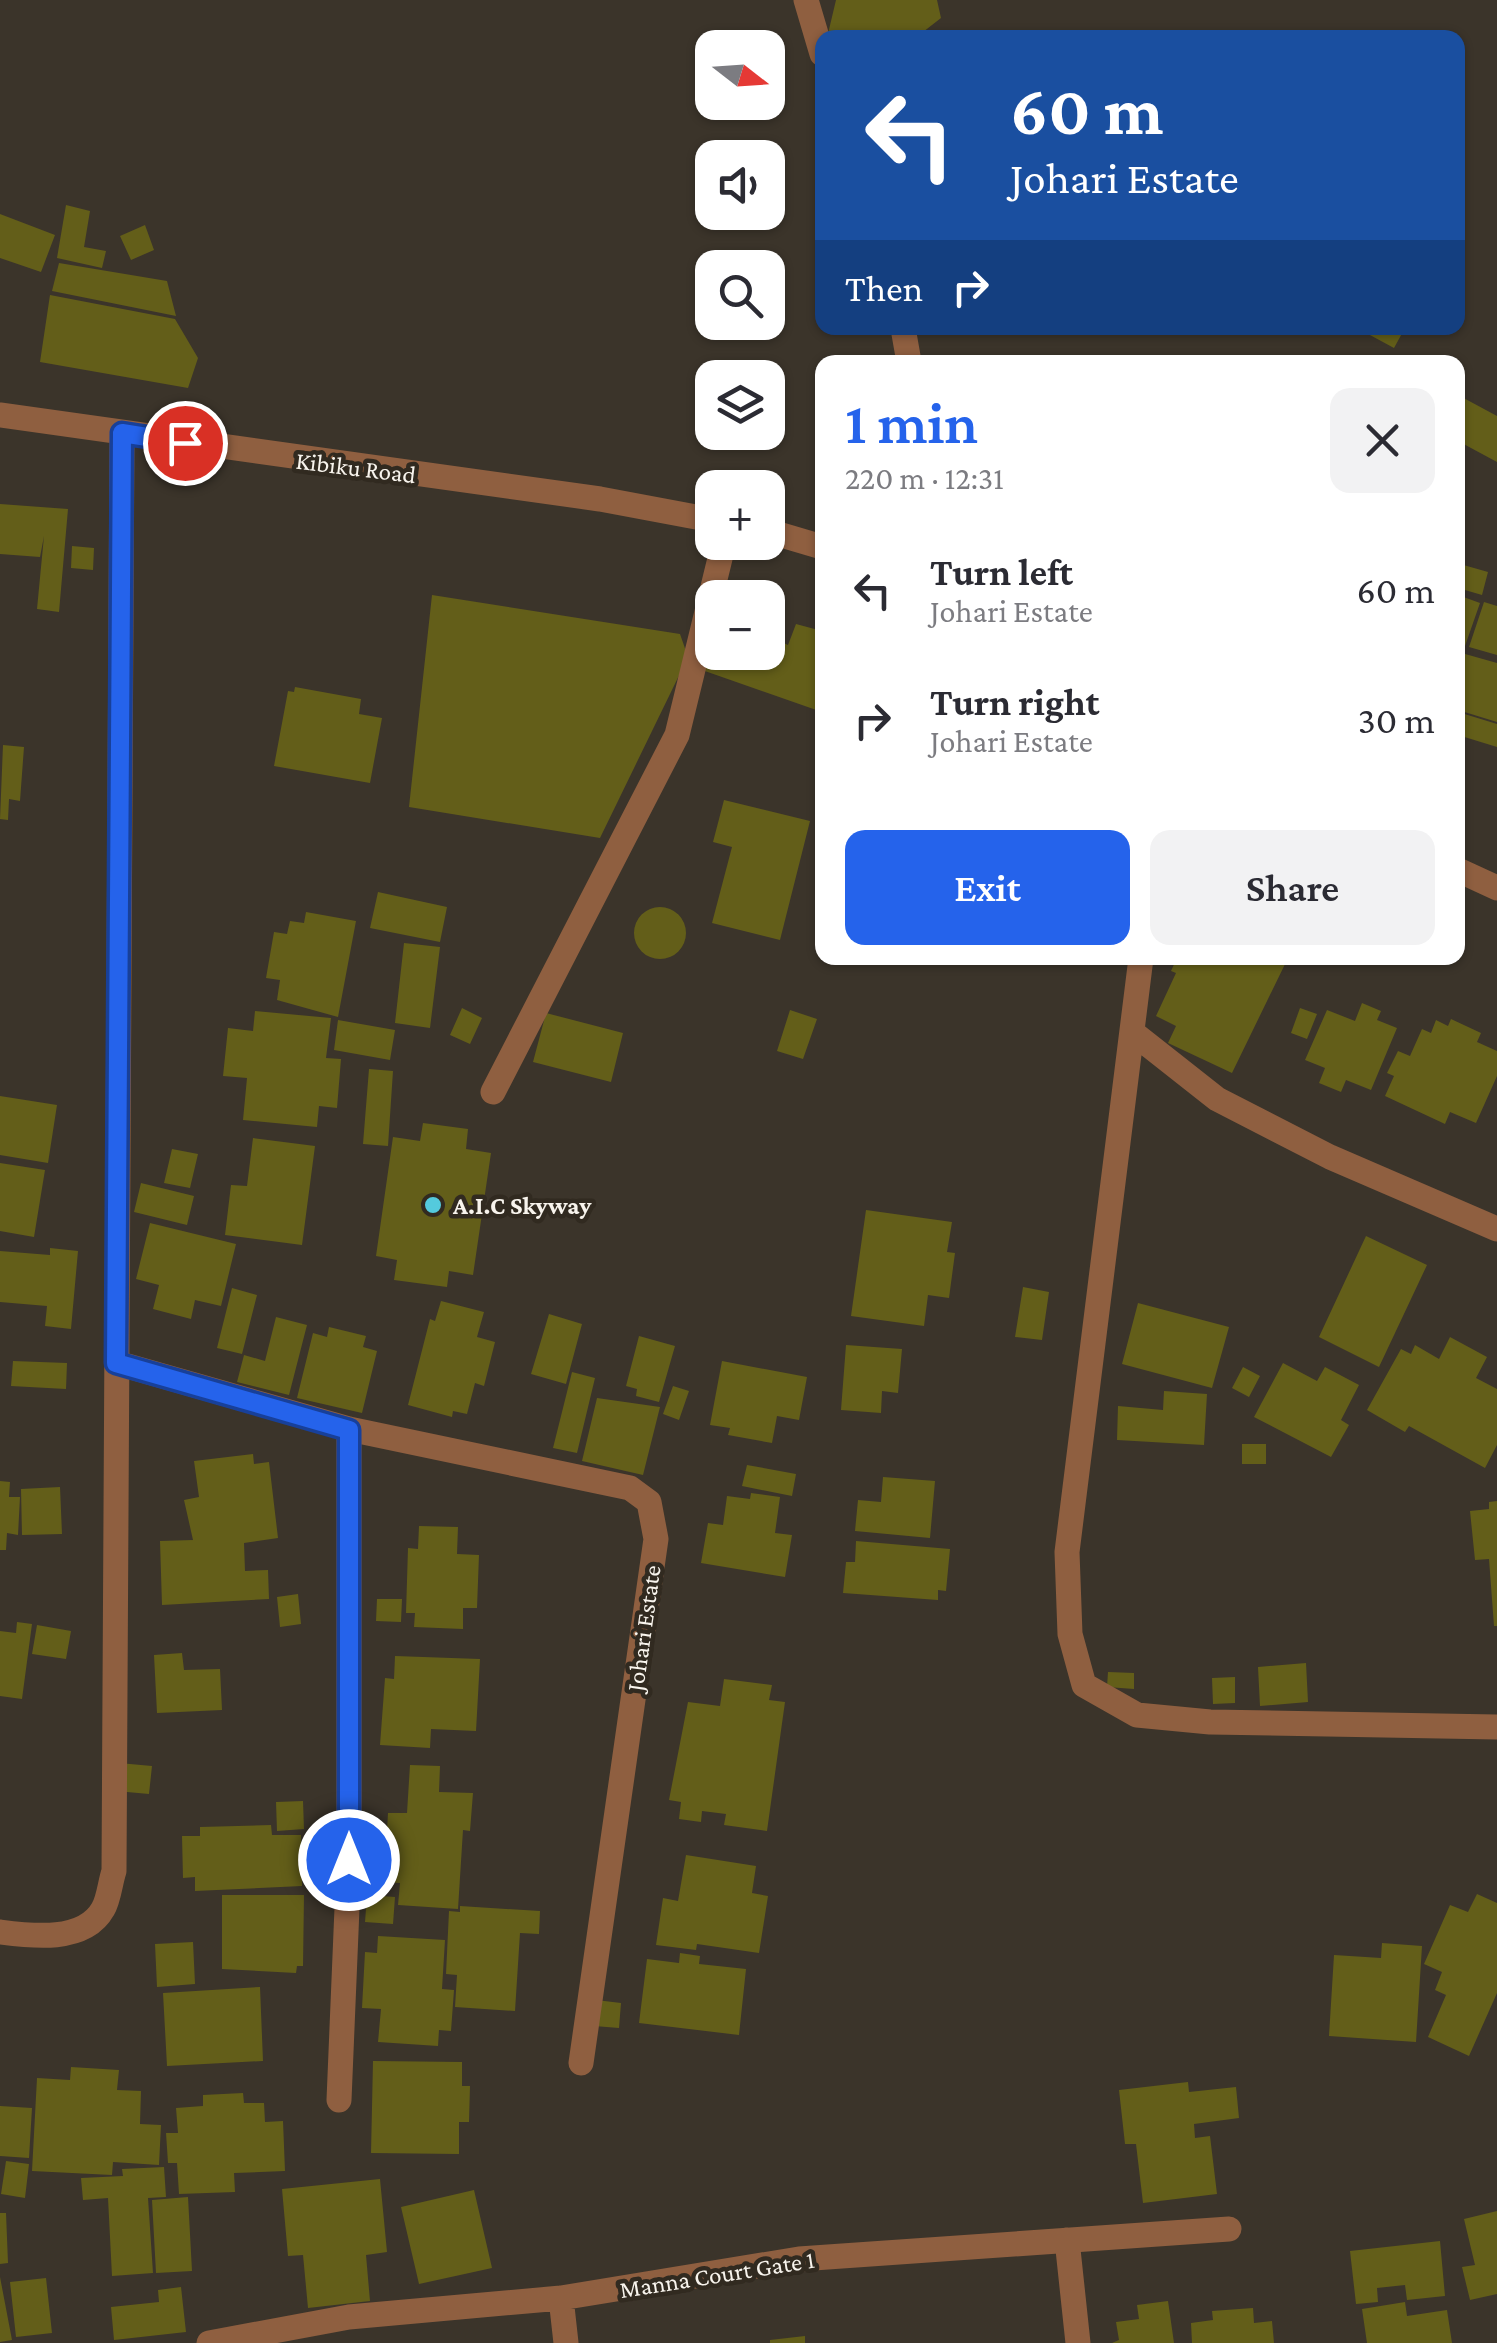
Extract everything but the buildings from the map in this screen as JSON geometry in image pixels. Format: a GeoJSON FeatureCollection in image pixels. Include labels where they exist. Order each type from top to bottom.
{"type":"FeatureCollection","features":[{"type":"Feature","properties":{"kind":"street"},"geometry":{"type":"LineString","coordinates":[[806,0],[815,30]]}},
{"type":"Feature","properties":{"kind":"street","name":"Kibiku Road"},"geometry":{"type":"LineString","coordinates":[[0,415],[600,499],[695,517]]}},
{"type":"Feature","properties":{"kind":"street"},"geometry":{"type":"LineString","coordinates":[[0,1932],[42,1938],[88,1926],[102,1910],[114,1871],[122,433]]}},
{"type":"Feature","properties":{"kind":"street"},"geometry":{"type":"LineString","coordinates":[[785,536],[815,545]]}},
{"type":"Feature","properties":{"kind":"street"},"geometry":{"type":"LineString","coordinates":[[493,1092],[677,735],[720,560]]}},
{"type":"Feature","properties":{"kind":"street"},"geometry":{"type":"LineString","coordinates":[[1465,873],[1497,888]]}},
{"type":"Feature","properties":{"kind":"street"},"geometry":{"type":"LineString","coordinates":[[1139,965],[1067,1552],[1070,1634],[1084,1685],[1137,1715],[1210,1722],[1497,1726]]}},
{"type":"Feature","properties":{"kind":"street"},"geometry":{"type":"LineString","coordinates":[[1132,1032],[1216,1099],[1330,1157],[1497,1230]]}},
{"type":"Feature","properties":{"kind":"street","name":"Johari Estate"},"geometry":{"type":"LineString","coordinates":[[116,1363],[349,1430],[630,1488],[650,1502],[656,1539],[581,2064]]}},
{"type":"Feature","properties":{"kind":"street"},"geometry":{"type":"LineString","coordinates":[[339,2100],[349,1860],[349,1430]]}},
{"type":"Feature","properties":{"kind":"street","name":"Manna Court Gate 1"},"geometry":{"type":"LineString","coordinates":[[209,2343],[349,2317],[561,2298],[799,2259],[1228,2229]]}},
{"type":"Feature","properties":{"kind":"street"},"geometry":{"type":"LineString","coordinates":[[1066,2240],[1078,2343]]}},
{"type":"Feature","properties":{"kind":"street"},"geometry":{"type":"LineString","coordinates":[[561,2298],[566,2343]]}},
{"type":"Feature","properties":{"kind":"place","name":"A.I.C Skyway"},"geometry":{"type":"Point","coordinates":[433,1205]}},
{"type":"Feature","properties":{"kind":"route"},"geometry":{"type":"LineString","coordinates":[[185,443],[122,433],[116,1363],[349,1430],[349,1860]]}}]}
